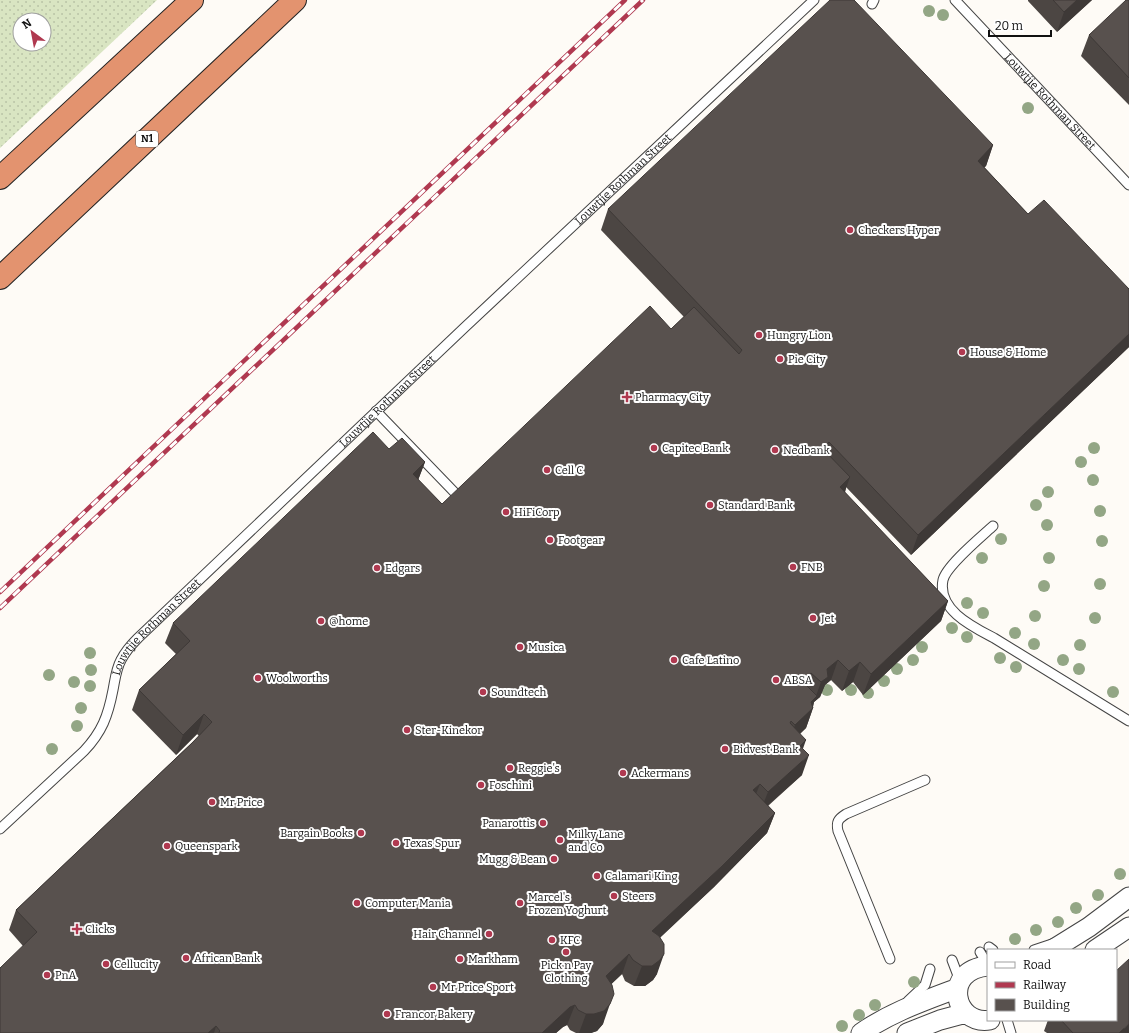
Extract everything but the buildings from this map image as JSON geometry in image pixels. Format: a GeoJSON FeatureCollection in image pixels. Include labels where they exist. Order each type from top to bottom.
{"type":"FeatureCollection","features":[{"type":"Feature","properties":{"kind":"highway"},"geometry":{"type":"LineString","coordinates":[[0,178],[192,0]]}},
{"type":"Feature","properties":{"kind":"highway","name":"N1"},"geometry":{"type":"LineString","coordinates":[[0,278],[294,0]]}},
{"type":"Feature","properties":{"kind":"street"},"geometry":{"type":"LineString","coordinates":[[1054,949],[1105,916],[1129,897]]}},
{"type":"Feature","properties":{"kind":"street"},"geometry":{"type":"LineString","coordinates":[[1097,949],[1129,928]]}},
{"type":"Feature","properties":{"kind":"street"},"geometry":{"type":"LineString","coordinates":[[985,961],[967,972],[959,985],[958,997],[960,1006],[966,1013],[974,1019],[987,1023]]}},
{"type":"Feature","properties":{"kind":"street"},"geometry":{"type":"LineString","coordinates":[[861,1033],[877,1022],[897,1012],[959,985]]}},
{"type":"Feature","properties":{"kind":"street"},"geometry":{"type":"LineString","coordinates":[[907,1033],[940,1020],[966,1013]]}},
{"type":"Feature","properties":{"kind":"lane","name":"Louwtjie Rothman Street"},"geometry":{"type":"LineString","coordinates":[[0,829],[95,740],[102,728],[110,708],[116,672],[120,661],[127,650],[138,638],[814,0]]}},
{"type":"Feature","properties":{"kind":"lane","name":"Louwtjie Rothman Street"},"geometry":{"type":"LineString","coordinates":[[955,0],[1129,185]]}},
{"type":"Feature","properties":{"kind":"lane"},"geometry":{"type":"LineString","coordinates":[[376,412],[458,496]]}},
{"type":"Feature","properties":{"kind":"lane"},"geometry":{"type":"LineString","coordinates":[[993,526],[952,566],[943,579],[943,591],[948,604],[960,618],[975,628],[1129,720]]}},
{"type":"Feature","properties":{"kind":"lane"},"geometry":{"type":"LineString","coordinates":[[890,960],[837,826],[840,818],[925,780]]}},
{"type":"Feature","properties":{"kind":"lane"},"geometry":{"type":"LineString","coordinates":[[1037,949],[1071,938]]}},
{"type":"Feature","properties":{"kind":"lane"},"geometry":{"type":"LineString","coordinates":[[952,960],[959,985]]}},
{"type":"Feature","properties":{"kind":"lane"},"geometry":{"type":"LineString","coordinates":[[897,1012],[925,984],[930,969]]}},
{"type":"Feature","properties":{"kind":"lane"},"geometry":{"type":"LineString","coordinates":[[1007,1021],[1011,1033]]}},
{"type":"Feature","properties":{"kind":"green space"},"geometry":{"type":"Polygon","coordinates":[[[0,0],[157,0],[0,148],[0,0]]]}},
{"type":"Feature","properties":{"kind":"railway"},"geometry":{"type":"LineString","coordinates":[[0,592],[625,0]]}},
{"type":"Feature","properties":{"kind":"railway"},"geometry":{"type":"LineString","coordinates":[[0,608],[643,0]]}},
{"type":"Feature","properties":{"kind":"place","name":"Checkers Hyper"},"geometry":{"type":"Point","coordinates":[850,230]}},
{"type":"Feature","properties":{"kind":"place","name":"Hungry Lion"},"geometry":{"type":"Point","coordinates":[759,335]}},
{"type":"Feature","properties":{"kind":"place","name":"House & Home"},"geometry":{"type":"Point","coordinates":[962,352]}},
{"type":"Feature","properties":{"kind":"place","name":"Pie City"},"geometry":{"type":"Point","coordinates":[780,359]}},
{"type":"Feature","properties":{"kind":"place","name":"Pharmacy City"},"geometry":{"type":"Point","coordinates":[627,397]}},
{"type":"Feature","properties":{"kind":"place","name":"Capitec Bank"},"geometry":{"type":"Point","coordinates":[654,448]}},
{"type":"Feature","properties":{"kind":"place","name":"Nedbank"},"geometry":{"type":"Point","coordinates":[775,450]}},
{"type":"Feature","properties":{"kind":"place","name":"Cell C"},"geometry":{"type":"Point","coordinates":[547,470]}},
{"type":"Feature","properties":{"kind":"place","name":"Standard Bank"},"geometry":{"type":"Point","coordinates":[710,505]}},
{"type":"Feature","properties":{"kind":"place","name":"HiFiCorp"},"geometry":{"type":"Point","coordinates":[506,512]}},
{"type":"Feature","properties":{"kind":"place","name":"Footgear"},"geometry":{"type":"Point","coordinates":[550,540]}},
{"type":"Feature","properties":{"kind":"place","name":"FNB"},"geometry":{"type":"Point","coordinates":[793,567]}},
{"type":"Feature","properties":{"kind":"place","name":"Edgars"},"geometry":{"type":"Point","coordinates":[377,568]}},
{"type":"Feature","properties":{"kind":"place","name":"Jet"},"geometry":{"type":"Point","coordinates":[813,618]}},
{"type":"Feature","properties":{"kind":"place","name":"@home"},"geometry":{"type":"Point","coordinates":[321,621]}},
{"type":"Feature","properties":{"kind":"place","name":"Musica"},"geometry":{"type":"Point","coordinates":[520,647]}},
{"type":"Feature","properties":{"kind":"place","name":"Cafe Latino"},"geometry":{"type":"Point","coordinates":[674,660]}},
{"type":"Feature","properties":{"kind":"place","name":"Woolworths"},"geometry":{"type":"Point","coordinates":[258,678]}},
{"type":"Feature","properties":{"kind":"place","name":"ABSA"},"geometry":{"type":"Point","coordinates":[776,680]}},
{"type":"Feature","properties":{"kind":"place","name":"Soundtech"},"geometry":{"type":"Point","coordinates":[483,692]}},
{"type":"Feature","properties":{"kind":"place","name":"Ster-Kinekor"},"geometry":{"type":"Point","coordinates":[407,730]}},
{"type":"Feature","properties":{"kind":"place","name":"Bidvest Bank"},"geometry":{"type":"Point","coordinates":[725,749]}},
{"type":"Feature","properties":{"kind":"place","name":"Reggie's"},"geometry":{"type":"Point","coordinates":[510,768]}},
{"type":"Feature","properties":{"kind":"place","name":"Ackermans"},"geometry":{"type":"Point","coordinates":[623,773]}},
{"type":"Feature","properties":{"kind":"place","name":"Foschini"},"geometry":{"type":"Point","coordinates":[481,785]}},
{"type":"Feature","properties":{"kind":"place","name":"Mr Price"},"geometry":{"type":"Point","coordinates":[212,802]}},
{"type":"Feature","properties":{"kind":"place","name":"Panarottis"},"geometry":{"type":"Point","coordinates":[543,823]}},
{"type":"Feature","properties":{"kind":"place","name":"Bargain Books"},"geometry":{"type":"Point","coordinates":[361,833]}},
{"type":"Feature","properties":{"kind":"place","name":"Milky Lane and Co"},"geometry":{"type":"Point","coordinates":[560,840]}},
{"type":"Feature","properties":{"kind":"place","name":"Texas Spur"},"geometry":{"type":"Point","coordinates":[396,843]}},
{"type":"Feature","properties":{"kind":"place","name":"Queenspark"},"geometry":{"type":"Point","coordinates":[167,846]}},
{"type":"Feature","properties":{"kind":"place","name":"Mugg & Bean"},"geometry":{"type":"Point","coordinates":[554,859]}},
{"type":"Feature","properties":{"kind":"place","name":"Calamari King"},"geometry":{"type":"Point","coordinates":[597,876]}},
{"type":"Feature","properties":{"kind":"place","name":"Steers"},"geometry":{"type":"Point","coordinates":[614,896]}},
{"type":"Feature","properties":{"kind":"place","name":"Computer Mania"},"geometry":{"type":"Point","coordinates":[357,903]}},
{"type":"Feature","properties":{"kind":"place","name":"Marcel's Frozen Yoghurt"},"geometry":{"type":"Point","coordinates":[520,903]}},
{"type":"Feature","properties":{"kind":"place","name":"Clicks"},"geometry":{"type":"Point","coordinates":[77,929]}},
{"type":"Feature","properties":{"kind":"place","name":"Hair Channel"},"geometry":{"type":"Point","coordinates":[489,934]}},
{"type":"Feature","properties":{"kind":"place","name":"KFC"},"geometry":{"type":"Point","coordinates":[552,940]}},
{"type":"Feature","properties":{"kind":"place","name":"Pick n Pay Clothing"},"geometry":{"type":"Point","coordinates":[566,952]}},
{"type":"Feature","properties":{"kind":"place","name":"African Bank"},"geometry":{"type":"Point","coordinates":[186,958]}},
{"type":"Feature","properties":{"kind":"place","name":"Markham"},"geometry":{"type":"Point","coordinates":[460,959]}},
{"type":"Feature","properties":{"kind":"place","name":"Cellucity"},"geometry":{"type":"Point","coordinates":[106,964]}},
{"type":"Feature","properties":{"kind":"place","name":"PnA"},"geometry":{"type":"Point","coordinates":[47,975]}},
{"type":"Feature","properties":{"kind":"place","name":"Mr Price Sport"},"geometry":{"type":"Point","coordinates":[433,987]}},
{"type":"Feature","properties":{"kind":"place","name":"Francor Bakery"},"geometry":{"type":"Point","coordinates":[387,1014]}}]}
